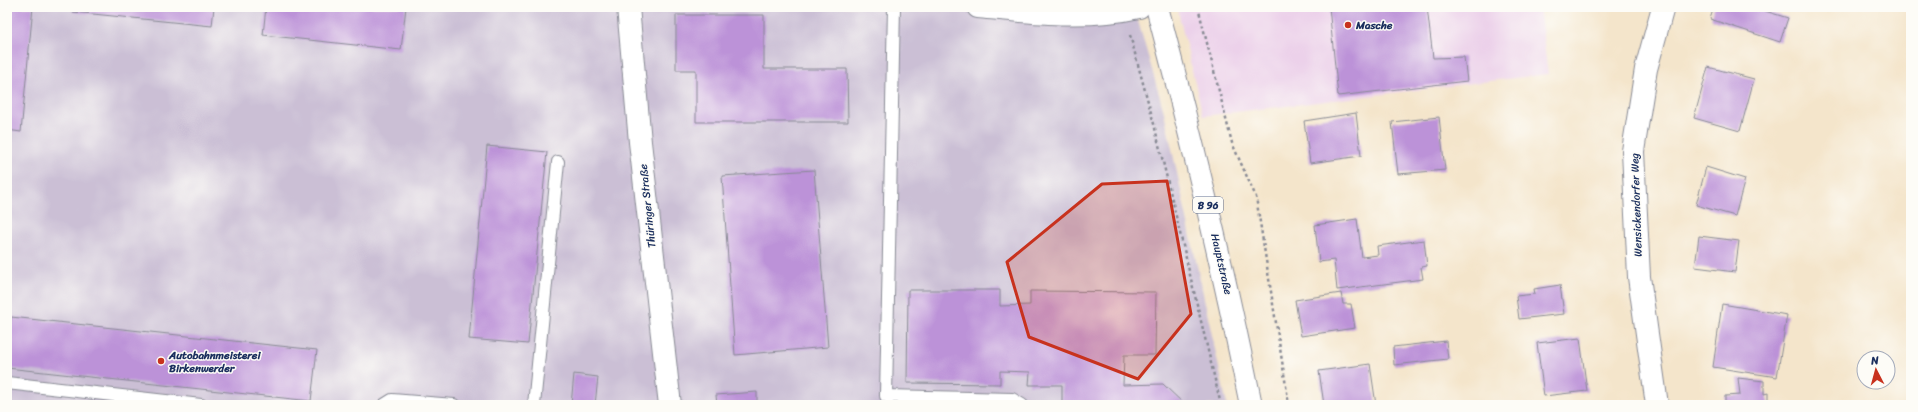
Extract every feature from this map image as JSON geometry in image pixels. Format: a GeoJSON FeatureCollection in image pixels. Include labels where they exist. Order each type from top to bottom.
{"type":"FeatureCollection","features":[{"type":"Feature","properties":{"kind":"street","name":"Thüringer Straße"},"geometry":{"type":"LineString","coordinates":[[628,7],[640,142],[670,405]]}},
{"type":"Feature","properties":{"kind":"street"},"geometry":{"type":"LineString","coordinates":[[978,7],[1053,14],[1131,9]]}},
{"type":"Feature","properties":{"kind":"street","name":"Hauptstraße"},"geometry":{"type":"LineString","coordinates":[[1158,7],[1193,142],[1229,294],[1251,405]]}},
{"type":"Feature","properties":{"kind":"street","name":"Wensickendorfer Weg"},"geometry":{"type":"LineString","coordinates":[[1657,405],[1639,277],[1633,151],[1646,69],[1663,7]]}},
{"type":"Feature","properties":{"kind":"lane"},"geometry":{"type":"LineString","coordinates":[[894,7],[886,400],[1012,399],[1022,405]]}},
{"type":"Feature","properties":{"kind":"lane"},"geometry":{"type":"LineString","coordinates":[[534,405],[558,162]]}},
{"type":"Feature","properties":{"kind":"lane"},"geometry":{"type":"LineString","coordinates":[[7,384],[201,405]]}},
{"type":"Feature","properties":{"kind":"lane"},"geometry":{"type":"LineString","coordinates":[[384,405],[392,400],[454,405]]}},
{"type":"Feature","properties":{"kind":"path"},"geometry":{"type":"LineString","coordinates":[[1198,7],[1232,143],[1256,197],[1290,405]]}},
{"type":"Feature","properties":{"kind":"path"},"geometry":{"type":"LineString","coordinates":[[1131,9],[1156,131],[1221,405]]}},
{"type":"Feature","properties":{"kind":"highlighted area"},"geometry":{"type":"Polygon","coordinates":[[[1167,181],[1191,314],[1138,379],[1029,337],[1007,262],[1102,184],[1167,181]]]}},
{"type":"Feature","properties":{"kind":"shaded area"},"geometry":{"type":"Polygon","coordinates":[[[7,7],[1134,7],[1164,112],[1227,405],[7,405],[7,7]]]}},
{"type":"Feature","properties":{"kind":"shaded area"},"geometry":{"type":"Polygon","coordinates":[[[1177,7],[1539,7],[1548,74],[1203,116],[1177,7]]]}},
{"type":"Feature","properties":{"kind":"building"},"geometry":{"type":"Polygon","coordinates":[[[7,7],[33,7],[21,132],[7,130],[7,7]]]}},
{"type":"Feature","properties":{"kind":"building"},"geometry":{"type":"Polygon","coordinates":[[[74,7],[214,7],[212,26],[73,12],[74,7]]]}},
{"type":"Feature","properties":{"kind":"building"},"geometry":{"type":"Polygon","coordinates":[[[266,7],[406,7],[401,50],[263,35],[266,7]]]}},
{"type":"Feature","properties":{"kind":"building"},"geometry":{"type":"Polygon","coordinates":[[[1329,7],[1427,7],[1433,58],[1464,57],[1467,81],[1338,96],[1329,7]]]}},
{"type":"Feature","properties":{"kind":"building"},"geometry":{"type":"Polygon","coordinates":[[[1714,7],[1766,7],[1765,11],[1788,18],[1780,42],[1710,19],[1714,7]]]}},
{"type":"Feature","properties":{"kind":"building"},"geometry":{"type":"Polygon","coordinates":[[[676,15],[764,15],[764,69],[847,69],[848,122],[696,122],[696,70],[676,70],[676,15]]]}},
{"type":"Feature","properties":{"kind":"building"},"geometry":{"type":"Polygon","coordinates":[[[1708,67],[1754,79],[1740,131],[1694,118],[1708,67]]]}},
{"type":"Feature","properties":{"kind":"building"},"geometry":{"type":"Polygon","coordinates":[[[1356,113],[1361,156],[1310,163],[1304,121],[1356,113]]]}},
{"type":"Feature","properties":{"kind":"building"},"geometry":{"type":"Polygon","coordinates":[[[1439,117],[1445,170],[1398,174],[1392,122],[1439,117]]]}},
{"type":"Feature","properties":{"kind":"building"},"geometry":{"type":"Polygon","coordinates":[[[487,146],[547,152],[528,344],[469,339],[487,146]]]}},
{"type":"Feature","properties":{"kind":"building"},"geometry":{"type":"Polygon","coordinates":[[[1706,167],[1745,179],[1735,216],[1696,205],[1706,167]]]}},
{"type":"Feature","properties":{"kind":"building"},"geometry":{"type":"Polygon","coordinates":[[[814,170],[828,347],[735,355],[722,176],[814,170]]]}},
{"type":"Feature","properties":{"kind":"building"},"geometry":{"type":"Polygon","coordinates":[[[1357,219],[1362,257],[1378,255],[1377,246],[1424,240],[1427,266],[1421,267],[1423,279],[1337,290],[1334,260],[1319,262],[1315,225],[1357,219]]]}},
{"type":"Feature","properties":{"kind":"building"},"geometry":{"type":"Polygon","coordinates":[[[1699,236],[1739,241],[1735,272],[1695,267],[1699,236]]]}},
{"type":"Feature","properties":{"kind":"building"},"geometry":{"type":"Polygon","coordinates":[[[1560,285],[1564,314],[1519,319],[1516,296],[1535,294],[1534,289],[1560,285]]]}},
{"type":"Feature","properties":{"kind":"building"},"geometry":{"type":"Polygon","coordinates":[[[908,290],[1000,290],[1000,306],[1030,305],[1030,291],[1156,292],[1155,355],[1124,355],[1123,385],[1163,384],[1185,405],[1062,405],[1062,385],[1029,385],[1030,372],[1000,371],[1000,384],[907,383],[908,290]]]}},
{"type":"Feature","properties":{"kind":"building"},"geometry":{"type":"Polygon","coordinates":[[[1341,293],[1343,304],[1351,304],[1355,328],[1301,336],[1295,300],[1341,293]]]}},
{"type":"Feature","properties":{"kind":"building"},"geometry":{"type":"Polygon","coordinates":[[[1722,304],[1787,315],[1777,377],[1713,367],[1722,304]]]}},
{"type":"Feature","properties":{"kind":"building","name":"Autobahnmeisterei Birkenwerder"},"geometry":{"type":"Polygon","coordinates":[[[11,317],[317,350],[311,401],[7,368],[11,317]]]}},
{"type":"Feature","properties":{"kind":"building"},"geometry":{"type":"Polygon","coordinates":[[[1580,338],[1587,391],[1544,396],[1537,343],[1580,338]]]}},
{"type":"Feature","properties":{"kind":"building"},"geometry":{"type":"Polygon","coordinates":[[[1446,341],[1448,359],[1394,365],[1393,347],[1446,341]]]}},
{"type":"Feature","properties":{"kind":"building"},"geometry":{"type":"Polygon","coordinates":[[[1370,364],[1376,405],[1324,405],[1319,371],[1370,364]]]}},
{"type":"Feature","properties":{"kind":"building"},"geometry":{"type":"Polygon","coordinates":[[[574,374],[598,377],[595,405],[571,405],[574,374]]]}},
{"type":"Feature","properties":{"kind":"building"},"geometry":{"type":"Polygon","coordinates":[[[1738,378],[1764,381],[1764,394],[1768,393],[1768,405],[1725,405],[1725,396],[1740,395],[1738,378]]]}},
{"type":"Feature","properties":{"kind":"building"},"geometry":{"type":"Polygon","coordinates":[[[757,392],[757,405],[717,405],[716,395],[757,392]]]}},
{"type":"Feature","properties":{"kind":"place","name":"Masche"},"geometry":{"type":"Point","coordinates":[1348,25]}},
{"type":"Feature","properties":{"kind":"place","name":"Autobahnmeisterei Birkenwerder"},"geometry":{"type":"Point","coordinates":[161,361]}}]}
